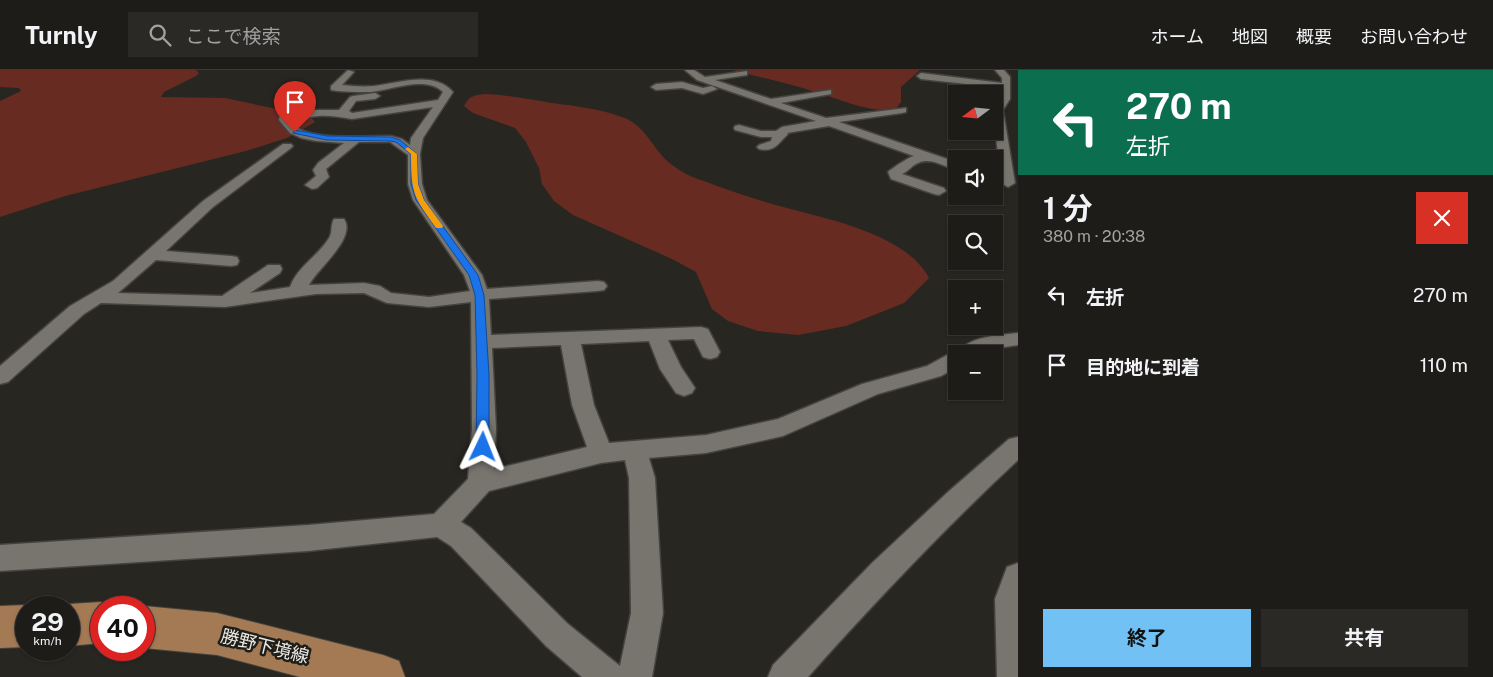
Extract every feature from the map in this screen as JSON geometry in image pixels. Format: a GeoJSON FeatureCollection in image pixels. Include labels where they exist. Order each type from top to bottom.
{"type":"FeatureCollection","features":[{"type":"Feature","properties":{"kind":"main road"},"geometry":{"type":"LineString","coordinates":[[0,627],[15,626]]}},
{"type":"Feature","properties":{"kind":"main road","name":"勝野下境線"},"geometry":{"type":"LineString","coordinates":[[155,628],[217,634],[384,677]]}},
{"type":"Feature","properties":{"kind":"street"},"geometry":{"type":"LineString","coordinates":[[689,70],[704,79],[948,163]]}},
{"type":"Feature","properties":{"kind":"street"},"geometry":{"type":"LineString","coordinates":[[999,70],[1006,77],[1004,103],[998,110],[1004,150],[1013,187]]}},
{"type":"Feature","properties":{"kind":"street"},"geometry":{"type":"LineString","coordinates":[[350,72],[334,88],[370,89],[426,82],[444,94]]}},
{"type":"Feature","properties":{"kind":"street"},"geometry":{"type":"LineString","coordinates":[[704,79],[744,73]]}},
{"type":"Feature","properties":{"kind":"street"},"geometry":{"type":"LineString","coordinates":[[921,76],[1006,92],[1018,99]]}},
{"type":"Feature","properties":{"kind":"street"},"geometry":{"type":"LineString","coordinates":[[656,87],[682,85],[719,96]]}},
{"type":"Feature","properties":{"kind":"street"},"geometry":{"type":"LineString","coordinates":[[703,91],[724,86]]}},
{"type":"Feature","properties":{"kind":"street"},"geometry":{"type":"LineString","coordinates":[[344,113],[352,99],[432,88],[444,94]]}},
{"type":"Feature","properties":{"kind":"street"},"geometry":{"type":"LineString","coordinates":[[772,102],[828,92]]}},
{"type":"Feature","properties":{"kind":"street"},"geometry":{"type":"LineString","coordinates":[[301,93],[280,101],[286,106],[284,120],[295,132],[313,136],[391,139],[398,141],[414,154]]}},
{"type":"Feature","properties":{"kind":"street"},"geometry":{"type":"LineString","coordinates":[[287,122],[305,113],[344,113],[352,116],[444,94]]}},
{"type":"Feature","properties":{"kind":"street"},"geometry":{"type":"LineString","coordinates":[[444,94],[416,138],[414,154],[415,184],[420,200],[473,275],[480,295],[484,429],[481,483]]}},
{"type":"Feature","properties":{"kind":"street"},"geometry":{"type":"LineString","coordinates":[[758,97],[738,101],[806,126]]}},
{"type":"Feature","properties":{"kind":"street"},"geometry":{"type":"LineString","coordinates":[[744,127],[761,134],[782,132],[828,121],[902,110]]}},
{"type":"Feature","properties":{"kind":"street"},"geometry":{"type":"LineString","coordinates":[[763,147],[775,144],[782,132]]}},
{"type":"Feature","properties":{"kind":"street"},"geometry":{"type":"LineString","coordinates":[[312,185],[322,177],[320,170],[322,166],[357,138]]}},
{"type":"Feature","properties":{"kind":"street"},"geometry":{"type":"LineString","coordinates":[[0,377],[77,310],[119,285],[208,204],[287,146]]}},
{"type":"Feature","properties":{"kind":"street"},"geometry":{"type":"LineString","coordinates":[[1004,150],[1018,152]]}},
{"type":"Feature","properties":{"kind":"street"},"geometry":{"type":"LineString","coordinates":[[926,156],[911,161],[903,169],[894,172],[896,176],[939,191]]}},
{"type":"Feature","properties":{"kind":"street"},"geometry":{"type":"LineString","coordinates":[[298,291],[301,282],[338,237],[339,222]]}},
{"type":"Feature","properties":{"kind":"street"},"geometry":{"type":"LineString","coordinates":[[152,255],[231,261]]}},
{"type":"Feature","properties":{"kind":"street"},"geometry":{"type":"LineString","coordinates":[[225,302],[274,269]]}},
{"type":"Feature","properties":{"kind":"street"},"geometry":{"type":"LineString","coordinates":[[99,298],[225,302],[298,291],[364,288],[374,290],[387,298],[429,302],[503,292],[598,286]]}},
{"type":"Feature","properties":{"kind":"street"},"geometry":{"type":"LineString","coordinates":[[481,342],[701,333],[710,352]]}},
{"type":"Feature","properties":{"kind":"street"},"geometry":{"type":"LineString","coordinates":[[656,335],[671,368],[684,388]]}},
{"type":"Feature","properties":{"kind":"street"},"geometry":{"type":"LineString","coordinates":[[570,338],[583,404],[601,453]]}},
{"type":"Feature","properties":{"kind":"street"},"geometry":{"type":"LineString","coordinates":[[984,345],[1018,339]]}},
{"type":"Feature","properties":{"kind":"street"},"geometry":{"type":"LineString","coordinates":[[441,525],[481,483],[601,453],[706,444],[783,427],[870,389],[934,371],[948,363]]}},
{"type":"Feature","properties":{"kind":"street"},"geometry":{"type":"LineString","coordinates":[[785,677],[882,573],[957,500],[1018,446]]}},
{"type":"Feature","properties":{"kind":"street"},"geometry":{"type":"LineString","coordinates":[[635,450],[642,478],[647,613],[635,677]]}},
{"type":"Feature","properties":{"kind":"street"},"geometry":{"type":"LineString","coordinates":[[0,558],[308,538],[441,525],[461,538],[557,635],[608,677]]}},
{"type":"Feature","properties":{"kind":"street"},"geometry":{"type":"LineString","coordinates":[[1014,677],[1010,599],[1018,577]]}},
{"type":"Feature","properties":{"kind":"shaded area"},"geometry":{"type":"Polygon","coordinates":[[[0,70],[196,70],[199,73],[196,76],[164,92],[161,97],[225,98],[310,116],[315,122],[287,138],[246,151],[65,196],[0,217],[0,101],[21,91],[19,88],[0,87],[0,70]]]}},
{"type":"Feature","properties":{"kind":"shaded area"},"geometry":{"type":"Polygon","coordinates":[[[734,70],[920,70],[901,87],[901,102],[895,110],[885,110],[855,105],[806,89],[734,70]]]}},
{"type":"Feature","properties":{"kind":"shaded area"},"geometry":{"type":"Polygon","coordinates":[[[485,94],[588,108],[622,117],[641,129],[665,159],[688,175],[748,197],[838,222],[882,238],[901,249],[917,262],[929,278],[904,303],[846,326],[798,335],[758,331],[728,321],[712,309],[696,272],[672,259],[573,215],[554,201],[542,184],[539,168],[526,142],[515,128],[473,113],[464,106],[472,97],[485,94]]]}},
{"type":"Feature","properties":{"kind":"slow traffic"},"geometry":{"type":"LineString","coordinates":[[408,149],[414,154],[415,184],[420,200],[439,226]]}},
{"type":"Feature","properties":{"kind":"route"},"geometry":{"type":"LineString","coordinates":[[295,132],[327,138],[391,139],[398,141],[414,154],[415,184],[420,200],[473,275],[480,295],[483,447]]}}]}
